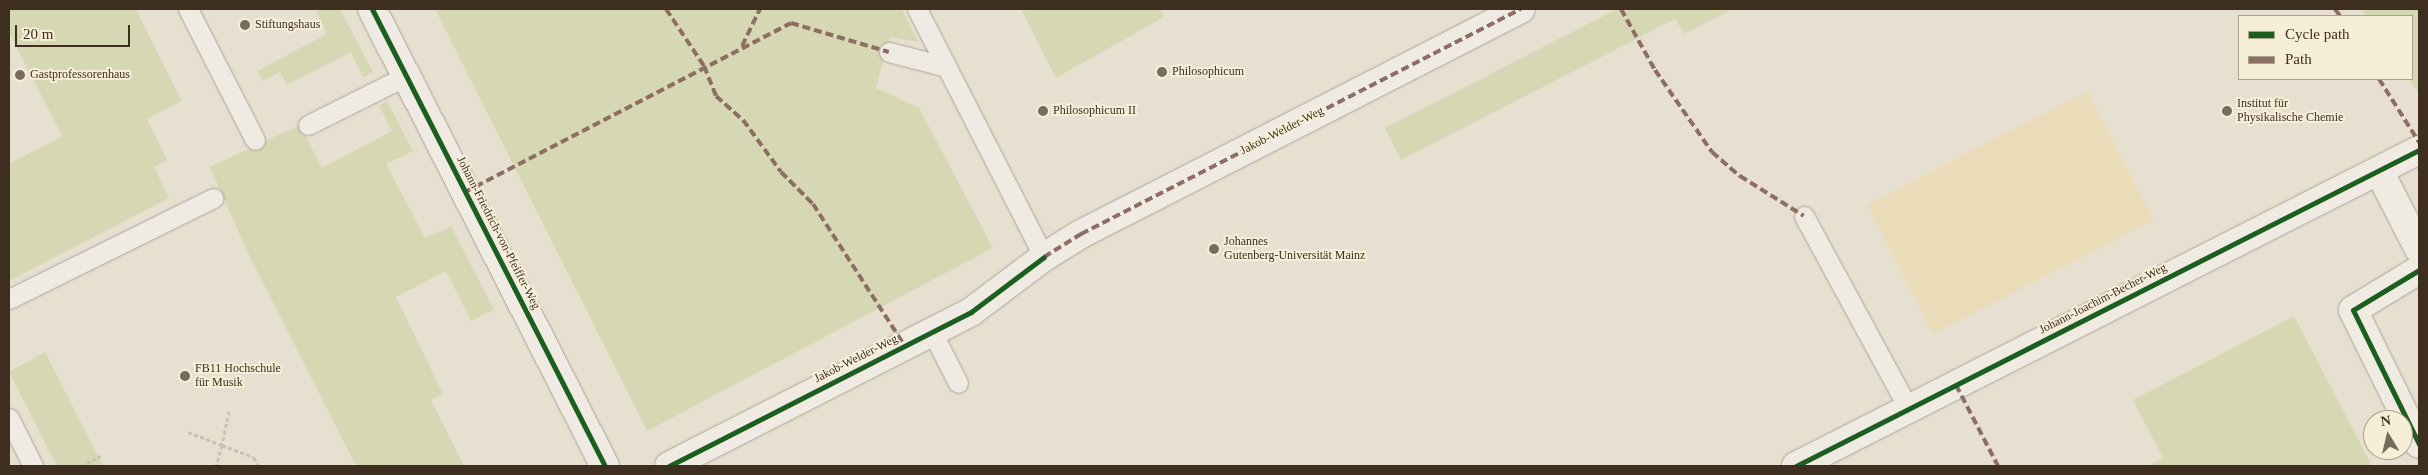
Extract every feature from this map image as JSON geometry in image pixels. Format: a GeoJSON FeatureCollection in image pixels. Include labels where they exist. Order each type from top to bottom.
{"type":"FeatureCollection","features":[{"type":"Feature","properties":{"kind":"street","name":"Johann-Friedrich-von-Pfeiffer-Weg"},"geometry":{"type":"LineString","coordinates":[[372,9],[605,466]]}},
{"type":"Feature","properties":{"kind":"street","name":"Jakob-Welder-Weg"},"geometry":{"type":"LineString","coordinates":[[669,466],[971,312],[1044,257],[1081,234],[1521,9]]}},
{"type":"Feature","properties":{"kind":"street","name":"Johann-Joachim-Becher-Weg"},"geometry":{"type":"LineString","coordinates":[[1796,466],[2419,150]]}},
{"type":"Feature","properties":{"kind":"street"},"geometry":{"type":"LineString","coordinates":[[2378,171],[2419,249]]}},
{"type":"Feature","properties":{"kind":"street"},"geometry":{"type":"LineString","coordinates":[[2419,270],[2353,310],[2419,444]]}},
{"type":"Feature","properties":{"kind":"lane"},"geometry":{"type":"LineString","coordinates":[[188,9],[255,140]]}},
{"type":"Feature","properties":{"kind":"lane"},"geometry":{"type":"LineString","coordinates":[[917,9],[1044,257]]}},
{"type":"Feature","properties":{"kind":"lane"},"geometry":{"type":"LineString","coordinates":[[889,52],[947,67]]}},
{"type":"Feature","properties":{"kind":"lane"},"geometry":{"type":"LineString","coordinates":[[308,125],[406,76]]}},
{"type":"Feature","properties":{"kind":"lane"},"geometry":{"type":"LineString","coordinates":[[9,299],[213,198]]}},
{"type":"Feature","properties":{"kind":"lane"},"geometry":{"type":"LineString","coordinates":[[1804,216],[1909,409]]}},
{"type":"Feature","properties":{"kind":"lane"},"geometry":{"type":"LineString","coordinates":[[932,332],[958,383]]}},
{"type":"Feature","properties":{"kind":"lane"},"geometry":{"type":"LineString","coordinates":[[9,418],[34,466]]}},
{"type":"Feature","properties":{"kind":"path"},"geometry":{"type":"LineString","coordinates":[[216,466],[229,411]]}},
{"type":"Feature","properties":{"kind":"path"},"geometry":{"type":"LineString","coordinates":[[188,432],[254,457],[258,466]]}},
{"type":"Feature","properties":{"kind":"path"},"geometry":{"type":"LineString","coordinates":[[81,466],[101,456]]}},
{"type":"Feature","properties":{"kind":"green space"},"geometry":{"type":"Polygon","coordinates":[[[9,9],[136,9],[182,101],[147,119],[167,160],[154,167],[169,198],[9,281],[9,164],[62,136],[9,32],[9,9]]]}},
{"type":"Feature","properties":{"kind":"green space"},"geometry":{"type":"Polygon","coordinates":[[[315,9],[340,9],[373,72],[363,77],[351,52],[287,85],[280,72],[263,81],[257,71],[327,34],[315,9]]]}},
{"type":"Feature","properties":{"kind":"green space"},"geometry":{"type":"Polygon","coordinates":[[[435,9],[902,9],[918,42],[890,37],[876,88],[919,108],[993,248],[647,431],[435,9]]]}},
{"type":"Feature","properties":{"kind":"green space"},"geometry":{"type":"Polygon","coordinates":[[[1021,9],[1160,9],[1164,17],[1056,78],[1021,9]]]}},
{"type":"Feature","properties":{"kind":"green space"},"geometry":{"type":"Polygon","coordinates":[[[1617,9],[1733,9],[1684,34],[1675,19],[1401,160],[1385,128],[1617,9]]]}},
{"type":"Feature","properties":{"kind":"green space"},"geometry":{"type":"Polygon","coordinates":[[[2361,9],[2419,9],[2419,93],[2410,80],[2413,80],[2413,15],[2365,15],[2361,9]]]}},
{"type":"Feature","properties":{"kind":"green space"},"geometry":{"type":"Polygon","coordinates":[[[387,101],[413,151],[386,164],[425,238],[451,226],[494,310],[471,321],[446,271],[396,297],[443,394],[431,400],[464,466],[356,466],[246,249],[210,167],[300,125],[322,168],[392,131],[379,106],[387,101]]]}},
{"type":"Feature","properties":{"kind":"green space"},"geometry":{"type":"Polygon","coordinates":[[[2294,316],[2363,449],[2363,460],[2369,460],[2372,466],[2147,466],[2163,458],[2133,400],[2294,316]]]}},
{"type":"Feature","properties":{"kind":"green space"},"geometry":{"type":"Polygon","coordinates":[[[45,352],[103,466],[57,466],[9,372],[45,352]]]}},
{"type":"Feature","properties":{"kind":"sand"},"geometry":{"type":"Polygon","coordinates":[[[2087,91],[2154,220],[1933,334],[1867,205],[2087,91]]]}},
{"type":"Feature","properties":{"kind":"marked path"},"geometry":{"type":"LineString","coordinates":[[666,9],[704,66],[716,96],[743,120],[781,172],[813,204],[905,346]]}},
{"type":"Feature","properties":{"kind":"marked path"},"geometry":{"type":"LineString","coordinates":[[742,46],[760,9]]}},
{"type":"Feature","properties":{"kind":"marked path"},"geometry":{"type":"LineString","coordinates":[[1044,257],[1081,234],[1521,9]]}},
{"type":"Feature","properties":{"kind":"marked path"},"geometry":{"type":"LineString","coordinates":[[1621,9],[1655,70],[1712,152],[1740,176],[1804,216]]}},
{"type":"Feature","properties":{"kind":"marked path"},"geometry":{"type":"LineString","coordinates":[[2335,9],[2339,15]]}},
{"type":"Feature","properties":{"kind":"marked path"},"geometry":{"type":"LineString","coordinates":[[465,192],[791,23],[889,52]]}},
{"type":"Feature","properties":{"kind":"marked path"},"geometry":{"type":"LineString","coordinates":[[2380,80],[2419,142]]}},
{"type":"Feature","properties":{"kind":"marked path"},"geometry":{"type":"LineString","coordinates":[[1956,385],[1998,466]]}},
{"type":"Feature","properties":{"kind":"cycle path"},"geometry":{"type":"LineString","coordinates":[[372,9],[605,466]]}},
{"type":"Feature","properties":{"kind":"cycle path"},"geometry":{"type":"LineString","coordinates":[[1796,466],[2419,150]]}},
{"type":"Feature","properties":{"kind":"cycle path"},"geometry":{"type":"LineString","coordinates":[[669,466],[971,312],[1044,257]]}},
{"type":"Feature","properties":{"kind":"cycle path"},"geometry":{"type":"LineString","coordinates":[[2419,270],[2353,310],[2419,444]]}},
{"type":"Feature","properties":{"kind":"place","name":"Stiftungshaus"},"geometry":{"type":"Point","coordinates":[245,25]}},
{"type":"Feature","properties":{"kind":"place","name":"Philosophicum"},"geometry":{"type":"Point","coordinates":[1162,72]}},
{"type":"Feature","properties":{"kind":"place","name":"Gastprofessorenhaus"},"geometry":{"type":"Point","coordinates":[20,75]}},
{"type":"Feature","properties":{"kind":"place","name":"Philosophicum II"},"geometry":{"type":"Point","coordinates":[1043,111]}},
{"type":"Feature","properties":{"kind":"place","name":"Institut für Physikalische Chemie"},"geometry":{"type":"Point","coordinates":[2227,111]}},
{"type":"Feature","properties":{"kind":"place","name":"Johannes Gutenberg-Universität Mainz"},"geometry":{"type":"Point","coordinates":[1214,249]}},
{"type":"Feature","properties":{"kind":"place","name":"FB11 Hochschule für Musik"},"geometry":{"type":"Point","coordinates":[185,376]}}]}
